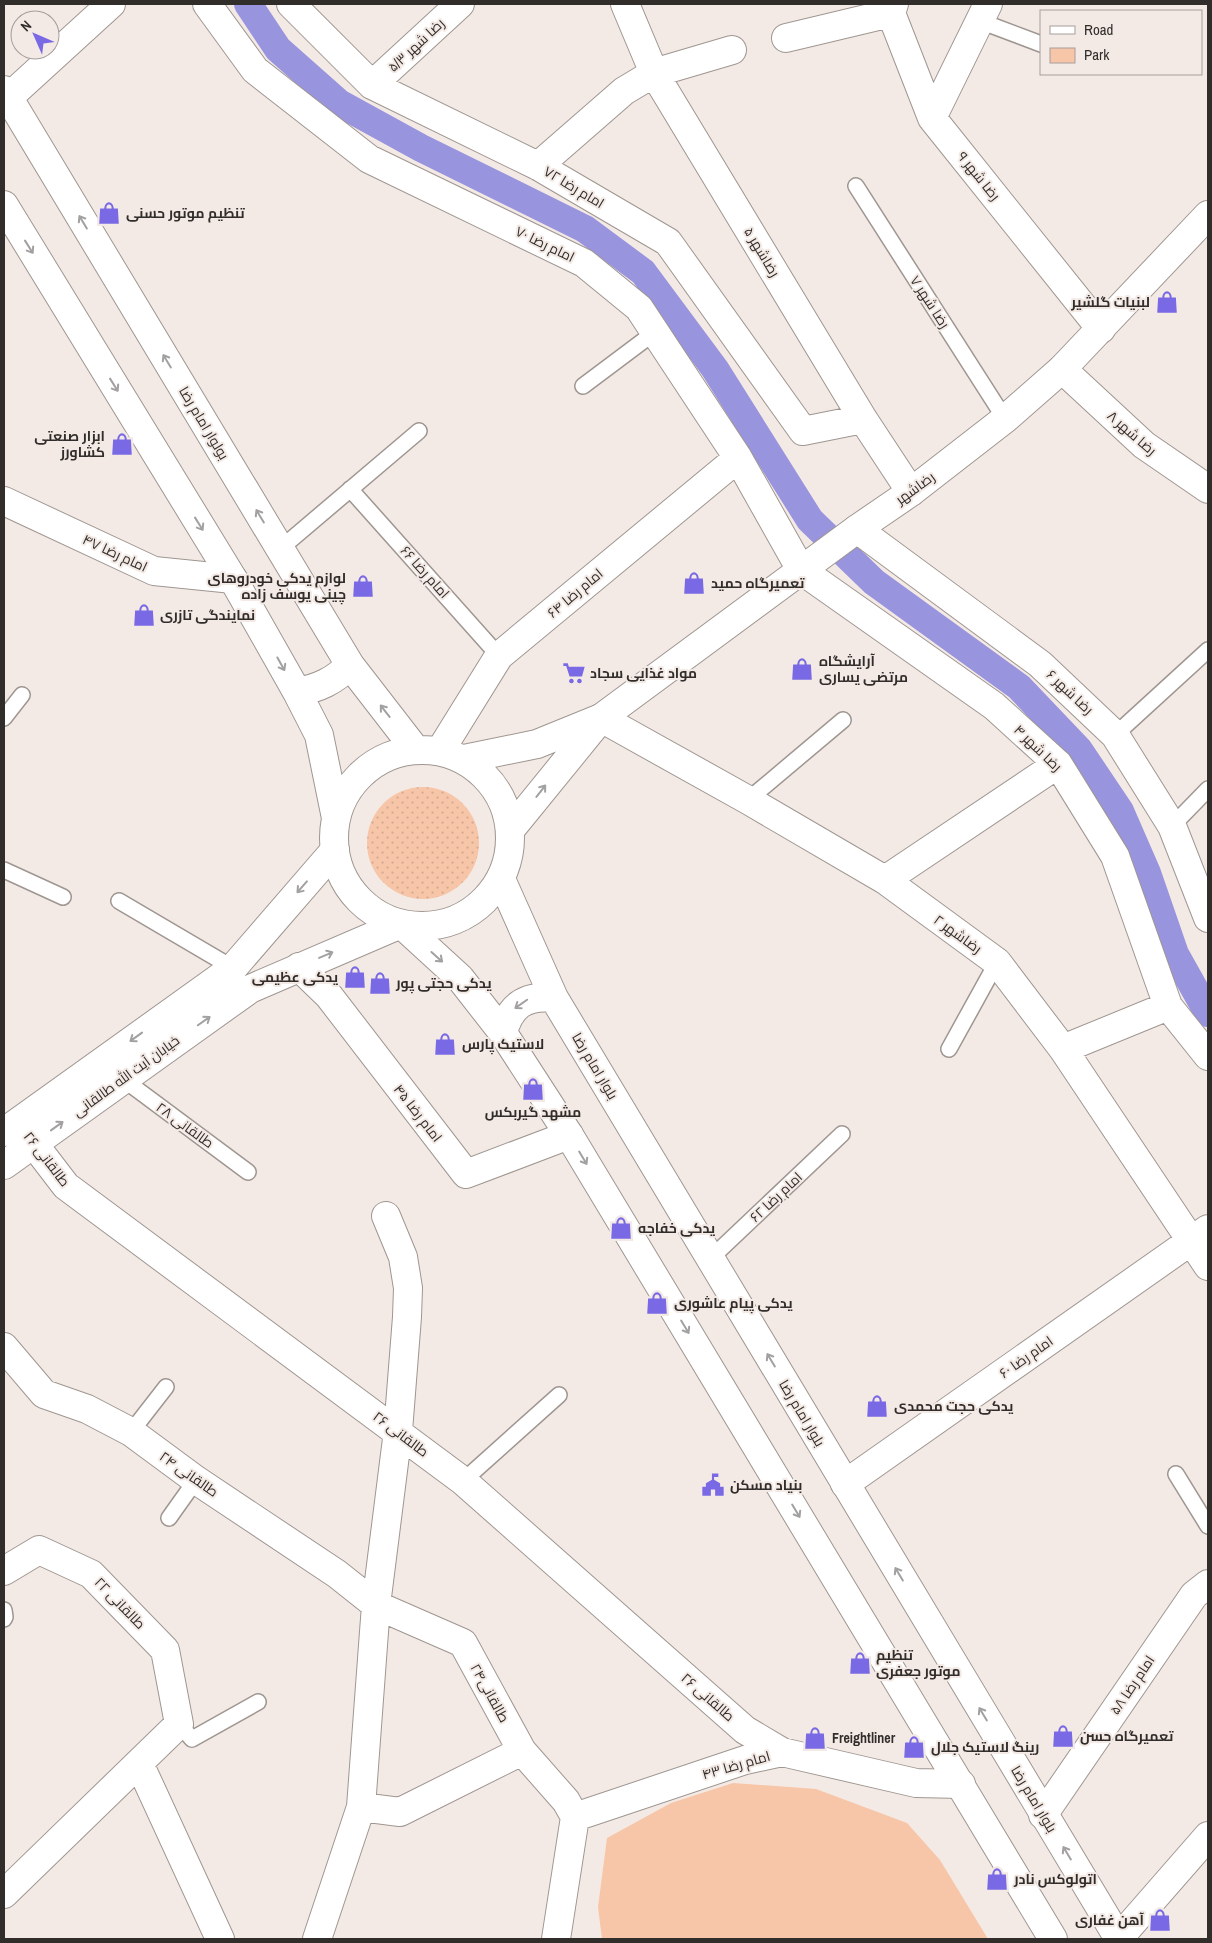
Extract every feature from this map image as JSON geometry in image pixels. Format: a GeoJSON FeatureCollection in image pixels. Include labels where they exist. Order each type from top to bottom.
{"type":"FeatureCollection","features":[{"type":"Feature","properties":{"kind":"street"},"geometry":{"type":"LineString","coordinates":[[6,94],[111,4]]}},
{"type":"Feature","properties":{"kind":"street","name":"امام رضا ۷۰"},"geometry":{"type":"LineString","coordinates":[[207,4],[255,70],[369,159],[584,263],[639,308],[738,458],[802,570]]}},
{"type":"Feature","properties":{"kind":"street","name":"امام رضا ۷۲"},"geometry":{"type":"LineString","coordinates":[[291,4],[372,85],[538,166],[668,242],[803,430],[862,419]]}},
{"type":"Feature","properties":{"kind":"street","name":"۵/۳ رضا شهر"},"geometry":{"type":"LineString","coordinates":[[372,85],[460,4]]}},
{"type":"Feature","properties":{"kind":"street","name":"رضاشهر ۵"},"geometry":{"type":"LineString","coordinates":[[625,4],[654,73],[862,419],[911,492]]}},
{"type":"Feature","properties":{"kind":"street"},"geometry":{"type":"LineString","coordinates":[[786,38],[893,8]]}},
{"type":"Feature","properties":{"kind":"street","name":"رضا شهر ۹"},"geometry":{"type":"LineString","coordinates":[[893,8],[932,118],[1102,330]]}},
{"type":"Feature","properties":{"kind":"street"},"geometry":{"type":"LineString","coordinates":[[932,118],[984,12]]}},
{"type":"Feature","properties":{"kind":"street"},"geometry":{"type":"LineString","coordinates":[[538,166],[624,91],[654,73],[732,50]]}},
{"type":"Feature","properties":{"kind":"street","name":"بولوار امام رضا"},"geometry":{"type":"LineString","coordinates":[[6,94],[350,665],[440,753]]}},
{"type":"Feature","properties":{"kind":"street"},"geometry":{"type":"LineString","coordinates":[[4,206],[233,578],[319,735],[336,818],[334,850],[340,870],[350,889],[364,905],[381,916],[401,924],[430,926],[458,918],[483,902],[501,879],[510,855],[511,829],[503,801],[487,777],[440,753]]}},
{"type":"Feature","properties":{"kind":"street","name":"رضاشهر"},"geometry":{"type":"LineString","coordinates":[[595,720],[857,529],[911,492],[1005,419],[1062,369],[1102,330],[1208,216]]}},
{"type":"Feature","properties":{"kind":"street","name":"رضا شهر ۸"},"geometry":{"type":"LineString","coordinates":[[1062,369],[1144,445],[1208,489]]}},
{"type":"Feature","properties":{"kind":"street","name":"امام رضا ۶۴"},"geometry":{"type":"LineString","coordinates":[[440,753],[499,656],[738,458]]}},
{"type":"Feature","properties":{"kind":"street","name":"امام رضا ۴۷"},"geometry":{"type":"LineString","coordinates":[[4,501],[154,571],[233,578]]}},
{"type":"Feature","properties":{"kind":"street","name":"رضا شهر ۶"},"geometry":{"type":"LineString","coordinates":[[857,529],[1040,664],[1115,735],[1172,826],[1208,918]]}},
{"type":"Feature","properties":{"kind":"street","name":"رضا شهر ۴"},"geometry":{"type":"LineString","coordinates":[[802,570],[994,706],[1058,764],[1115,856],[1168,1006],[1208,1056]]}},
{"type":"Feature","properties":{"kind":"street"},"geometry":{"type":"LineString","coordinates":[[297,692],[325,685],[339,676],[350,665]]}},
{"type":"Feature","properties":{"kind":"street"},"geometry":{"type":"LineString","coordinates":[[336,818],[344,797],[356,778],[373,764],[393,754],[440,753],[537,744],[595,720]]}},
{"type":"Feature","properties":{"kind":"street"},"geometry":{"type":"LineString","coordinates":[[511,829],[595,720]]}},
{"type":"Feature","properties":{"kind":"street","name":"رضاشهر ۲"},"geometry":{"type":"LineString","coordinates":[[595,720],[748,800],[884,880],[997,962],[1200,1235],[1208,1266]]}},
{"type":"Feature","properties":{"kind":"street"},"geometry":{"type":"LineString","coordinates":[[884,880],[1058,764]]}},
{"type":"Feature","properties":{"kind":"street"},"geometry":{"type":"LineString","coordinates":[[241,978],[334,850]]}},
{"type":"Feature","properties":{"kind":"street","name":"بلوار امام رضا"},"geometry":{"type":"LineString","coordinates":[[501,879],[554,998],[844,1484],[1119,1939]]}},
{"type":"Feature","properties":{"kind":"street"},"geometry":{"type":"LineString","coordinates":[[241,978],[299,967],[401,924]]}},
{"type":"Feature","properties":{"kind":"street"},"geometry":{"type":"LineString","coordinates":[[401,924],[460,978],[503,1033],[569,1135],[961,1784],[1050,1938]]}},
{"type":"Feature","properties":{"kind":"street","name":"امام رضا ۴۵"},"geometry":{"type":"LineString","coordinates":[[299,967],[329,996],[466,1174],[569,1135]]}},
{"type":"Feature","properties":{"kind":"street","name":"خیابان آیت الله طالقانی"},"geometry":{"type":"LineString","coordinates":[[18,1132],[123,1079],[241,978]]}},
{"type":"Feature","properties":{"kind":"street","name":"خیابان آیت الله طالقانی"},"geometry":{"type":"LineString","coordinates":[[4,1165],[18,1132],[241,978]]}},
{"type":"Feature","properties":{"kind":"street"},"geometry":{"type":"LineString","coordinates":[[503,1033],[512,1011],[521,1003],[531,998],[554,998]]}},
{"type":"Feature","properties":{"kind":"street"},"geometry":{"type":"LineString","coordinates":[[1063,1049],[1168,1006]]}},
{"type":"Feature","properties":{"kind":"street","name":"طالقانی ۲۶"},"geometry":{"type":"LineString","coordinates":[[18,1132],[66,1186],[463,1481],[745,1730],[782,1752]]}},
{"type":"Feature","properties":{"kind":"street"},"geometry":{"type":"LineString","coordinates":[[317,1939],[361,1807],[376,1605],[398,1431],[408,1288],[402,1257],[386,1216]]}},
{"type":"Feature","properties":{"kind":"street","name":"امام رضا ۶۰"},"geometry":{"type":"LineString","coordinates":[[844,1484],[1200,1235]]}},
{"type":"Feature","properties":{"kind":"street","name":"طالقانی ۲۴"},"geometry":{"type":"LineString","coordinates":[[4,1347],[44,1394],[86,1409],[131,1432],[196,1480],[337,1574],[376,1605]]}},
{"type":"Feature","properties":{"kind":"street","name":"طالقانی ۲۲"},"geometry":{"type":"LineString","coordinates":[[4,1571],[39,1550],[91,1574],[165,1650],[179,1724]]}},
{"type":"Feature","properties":{"kind":"street","name":"امام رضا ۵۸"},"geometry":{"type":"LineString","coordinates":[[1043,1815],[1194,1595],[1208,1584]]}},
{"type":"Feature","properties":{"kind":"street","name":"طالقانی۲۴"},"geometry":{"type":"LineString","coordinates":[[376,1605],[462,1643],[522,1752],[566,1801],[575,1817]]}},
{"type":"Feature","properties":{"kind":"street"},"geometry":{"type":"LineString","coordinates":[[4,1894],[179,1724]]}},
{"type":"Feature","properties":{"kind":"street"},"geometry":{"type":"LineString","coordinates":[[361,1807],[400,1812],[522,1752]]}},
{"type":"Feature","properties":{"kind":"street","name":"امام رضا ۴۳"},"geometry":{"type":"LineString","coordinates":[[575,1817],[744,1760],[782,1752],[916,1782],[961,1784]]}},
{"type":"Feature","properties":{"kind":"street"},"geometry":{"type":"LineString","coordinates":[[139,1764],[220,1939]]}},
{"type":"Feature","properties":{"kind":"street"},"geometry":{"type":"LineString","coordinates":[[556,1939],[575,1817]]}},
{"type":"Feature","properties":{"kind":"street"},"geometry":{"type":"LineString","coordinates":[[1119,1939],[1208,1836]]}},
{"type":"Feature","properties":{"kind":"lane"},"geometry":{"type":"LineString","coordinates":[[984,12],[1040,43]]}},
{"type":"Feature","properties":{"kind":"lane","name":"رضا شهر ۷"},"geometry":{"type":"LineString","coordinates":[[856,186],[1005,419]]}},
{"type":"Feature","properties":{"kind":"lane"},"geometry":{"type":"LineString","coordinates":[[583,386],[655,332]]}},
{"type":"Feature","properties":{"kind":"lane"},"geometry":{"type":"LineString","coordinates":[[280,549],[419,431]]}},
{"type":"Feature","properties":{"kind":"lane","name":"امام رضا ۶۶"},"geometry":{"type":"LineString","coordinates":[[350,489],[499,656]]}},
{"type":"Feature","properties":{"kind":"lane"},"geometry":{"type":"LineString","coordinates":[[1115,735],[1208,650]]}},
{"type":"Feature","properties":{"kind":"lane"},"geometry":{"type":"LineString","coordinates":[[4,718],[22,695]]}},
{"type":"Feature","properties":{"kind":"lane"},"geometry":{"type":"LineString","coordinates":[[748,800],[843,720]]}},
{"type":"Feature","properties":{"kind":"lane"},"geometry":{"type":"LineString","coordinates":[[1172,826],[1208,789]]}},
{"type":"Feature","properties":{"kind":"lane"},"geometry":{"type":"LineString","coordinates":[[4,870],[63,897]]}},
{"type":"Feature","properties":{"kind":"lane"},"geometry":{"type":"LineString","coordinates":[[119,901],[241,978]]}},
{"type":"Feature","properties":{"kind":"lane"},"geometry":{"type":"LineString","coordinates":[[949,1049],[997,962]]}},
{"type":"Feature","properties":{"kind":"lane","name":"طالقانی ۲۸"},"geometry":{"type":"LineString","coordinates":[[123,1079],[248,1172]]}},
{"type":"Feature","properties":{"kind":"lane","name":"امام رضا ۶۲"},"geometry":{"type":"LineString","coordinates":[[710,1259],[842,1134]]}},
{"type":"Feature","properties":{"kind":"lane"},"geometry":{"type":"LineString","coordinates":[[131,1432],[166,1387]]}},
{"type":"Feature","properties":{"kind":"lane"},"geometry":{"type":"LineString","coordinates":[[463,1481],[559,1395]]}},
{"type":"Feature","properties":{"kind":"lane"},"geometry":{"type":"LineString","coordinates":[[1176,1474],[1208,1526]]}},
{"type":"Feature","properties":{"kind":"lane"},"geometry":{"type":"LineString","coordinates":[[169,1518],[196,1480]]}},
{"type":"Feature","properties":{"kind":"lane"},"geometry":{"type":"LineString","coordinates":[[4,1610],[4,1619]]}},
{"type":"Feature","properties":{"kind":"lane"},"geometry":{"type":"LineString","coordinates":[[179,1724],[192,1739],[258,1702]]}},
{"type":"Feature","properties":{"kind":"green space"},"geometry":{"type":"Polygon","coordinates":[[[423,787],[445,791],[463,803],[475,821],[479,843],[475,865],[463,883],[445,895],[423,899],[401,895],[383,883],[371,865],[367,843],[371,821],[383,803],[401,791],[423,787]]]}},
{"type":"Feature","properties":{"kind":"green space"},"geometry":{"type":"Polygon","coordinates":[[[733,1783],[816,1789],[907,1823],[940,1860],[988,1939],[602,1939],[598,1907],[607,1838],[671,1803],[733,1783]]]}},
{"type":"Feature","properties":{"kind":"waterway"},"geometry":{"type":"LineString","coordinates":[[248,4],[278,49],[339,103],[421,148],[585,229],[643,272],[715,369],[810,520],[874,582],[1019,687],[1079,750],[1120,811],[1147,873],[1175,954],[1208,1013]]}},
{"type":"Feature","properties":{"kind":"place","name":"تنظیم موتور حسنی"},"geometry":{"type":"Point","coordinates":[109,213]}},
{"type":"Feature","properties":{"kind":"place","name":"لبنیات گلشیر"},"geometry":{"type":"Point","coordinates":[1167,302]}},
{"type":"Feature","properties":{"kind":"place","name":"ابزار صنعتی کشاورز"},"geometry":{"type":"Point","coordinates":[122,444]}},
{"type":"Feature","properties":{"kind":"place","name":"تعمیرگاه حمید"},"geometry":{"type":"Point","coordinates":[694,583]}},
{"type":"Feature","properties":{"kind":"place","name":"لوازم یدکی خودروهای چینی یوسف زاده"},"geometry":{"type":"Point","coordinates":[363,586]}},
{"type":"Feature","properties":{"kind":"place","name":"نمایندگی تازری"},"geometry":{"type":"Point","coordinates":[144,615]}},
{"type":"Feature","properties":{"kind":"place","name":"آرایشگاه مرتضی یساری"},"geometry":{"type":"Point","coordinates":[802,669]}},
{"type":"Feature","properties":{"kind":"place","name":"مواد غذایی سجاد"},"geometry":{"type":"Point","coordinates":[574,673]}},
{"type":"Feature","properties":{"kind":"place","name":"یدکی عظیمی"},"geometry":{"type":"Point","coordinates":[355,977]}},
{"type":"Feature","properties":{"kind":"place","name":"یدکی حجتی پور"},"geometry":{"type":"Point","coordinates":[380,983]}},
{"type":"Feature","properties":{"kind":"place","name":"لاستیک پارس"},"geometry":{"type":"Point","coordinates":[445,1044]}},
{"type":"Feature","properties":{"kind":"place","name":"مشهد گیربکس"},"geometry":{"type":"Point","coordinates":[533,1089]}},
{"type":"Feature","properties":{"kind":"place","name":"یدکی خفاجه"},"geometry":{"type":"Point","coordinates":[621,1228]}},
{"type":"Feature","properties":{"kind":"place","name":"یدکی پیام عاشوری"},"geometry":{"type":"Point","coordinates":[657,1303]}},
{"type":"Feature","properties":{"kind":"place","name":"یدکی حجت محمدی"},"geometry":{"type":"Point","coordinates":[877,1406]}},
{"type":"Feature","properties":{"kind":"place","name":"بنیاد مسکن"},"geometry":{"type":"Point","coordinates":[713,1485]}},
{"type":"Feature","properties":{"kind":"place","name":"تنظیم موتور جعفری"},"geometry":{"type":"Point","coordinates":[860,1663]}},
{"type":"Feature","properties":{"kind":"place","name":"تعمیرگاه حسن"},"geometry":{"type":"Point","coordinates":[1063,1736]}},
{"type":"Feature","properties":{"kind":"place","name":"Freightliner"},"geometry":{"type":"Point","coordinates":[815,1738]}},
{"type":"Feature","properties":{"kind":"place","name":"رینگ لاستیک جلال"},"geometry":{"type":"Point","coordinates":[914,1747]}},
{"type":"Feature","properties":{"kind":"place","name":"اتولوکس نادر"},"geometry":{"type":"Point","coordinates":[997,1879]}},
{"type":"Feature","properties":{"kind":"place","name":"آهن غفاری"},"geometry":{"type":"Point","coordinates":[1160,1920]}}]}
